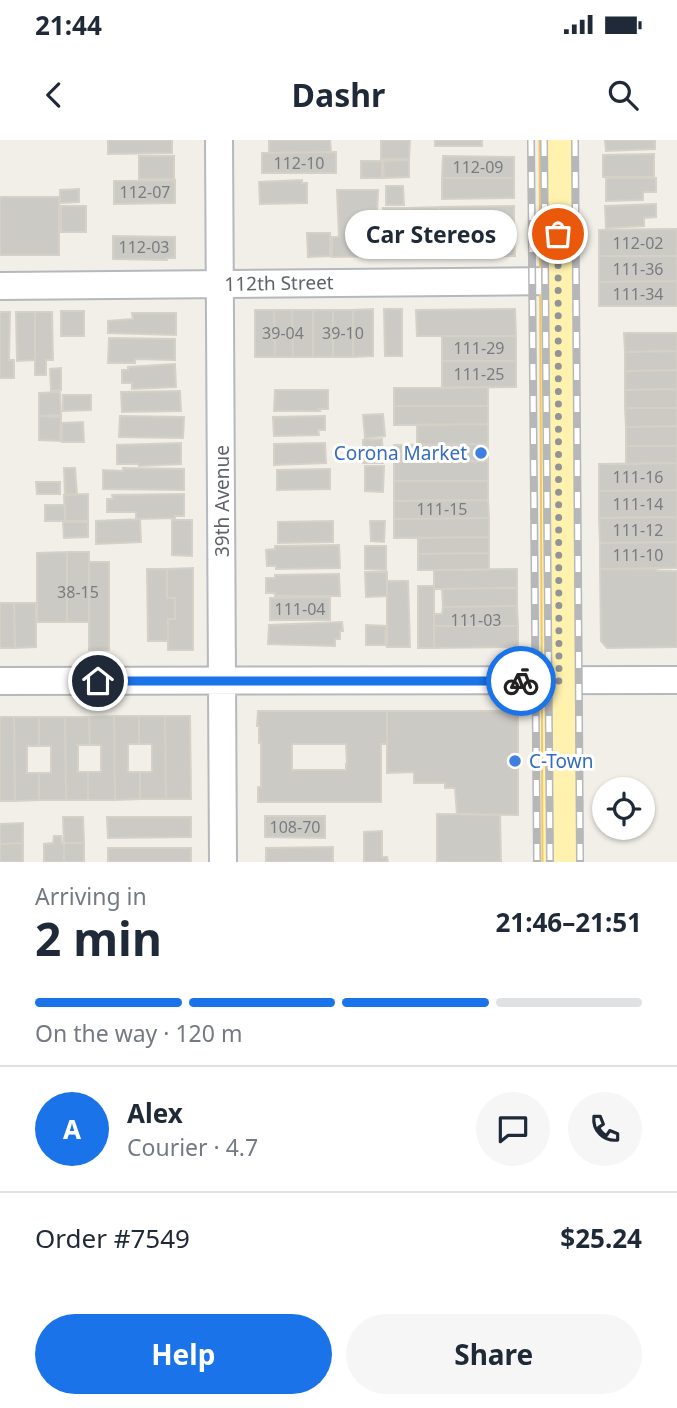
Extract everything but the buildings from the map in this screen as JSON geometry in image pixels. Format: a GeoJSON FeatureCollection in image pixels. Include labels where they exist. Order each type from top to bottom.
{"type":"FeatureCollection","features":[{"type":"Feature","properties":{"kind":"main road"},"geometry":{"type":"LineString","coordinates":[[557,140],[560,862]]}},
{"type":"Feature","properties":{"kind":"street","name":"39th Avenue"},"geometry":{"type":"LineString","coordinates":[[219,140],[223,862]]}},
{"type":"Feature","properties":{"kind":"street","name":"112th Street"},"geometry":{"type":"LineString","coordinates":[[0,286],[558,281]]}},
{"type":"Feature","properties":{"kind":"street"},"geometry":{"type":"LineString","coordinates":[[0,681],[677,680]]}},
{"type":"Feature","properties":{"kind":"railway"},"geometry":{"type":"LineString","coordinates":[[531,140],[537,862]]}},
{"type":"Feature","properties":{"kind":"railway"},"geometry":{"type":"LineString","coordinates":[[544,140],[550,862]]}},
{"type":"Feature","properties":{"kind":"railway"},"geometry":{"type":"LineString","coordinates":[[575,140],[580,862]]}},
{"type":"Feature","properties":{"kind":"way so far"},"geometry":{"type":"LineString","coordinates":[[521,681],[559,681],[558,234]]}},
{"type":"Feature","properties":{"kind":"place","name":"Car Stereos"},"geometry":{"type":"Point","coordinates":[558,234]}},
{"type":"Feature","properties":{"kind":"place","name":"Corona Market"},"geometry":{"type":"Point","coordinates":[481,453]}},
{"type":"Feature","properties":{"kind":"place","name":"C-Town"},"geometry":{"type":"Point","coordinates":[515,761]}},
{"type":"Feature","properties":{"kind":"route"},"geometry":{"type":"LineString","coordinates":[[98,681],[521,681]]}}]}
